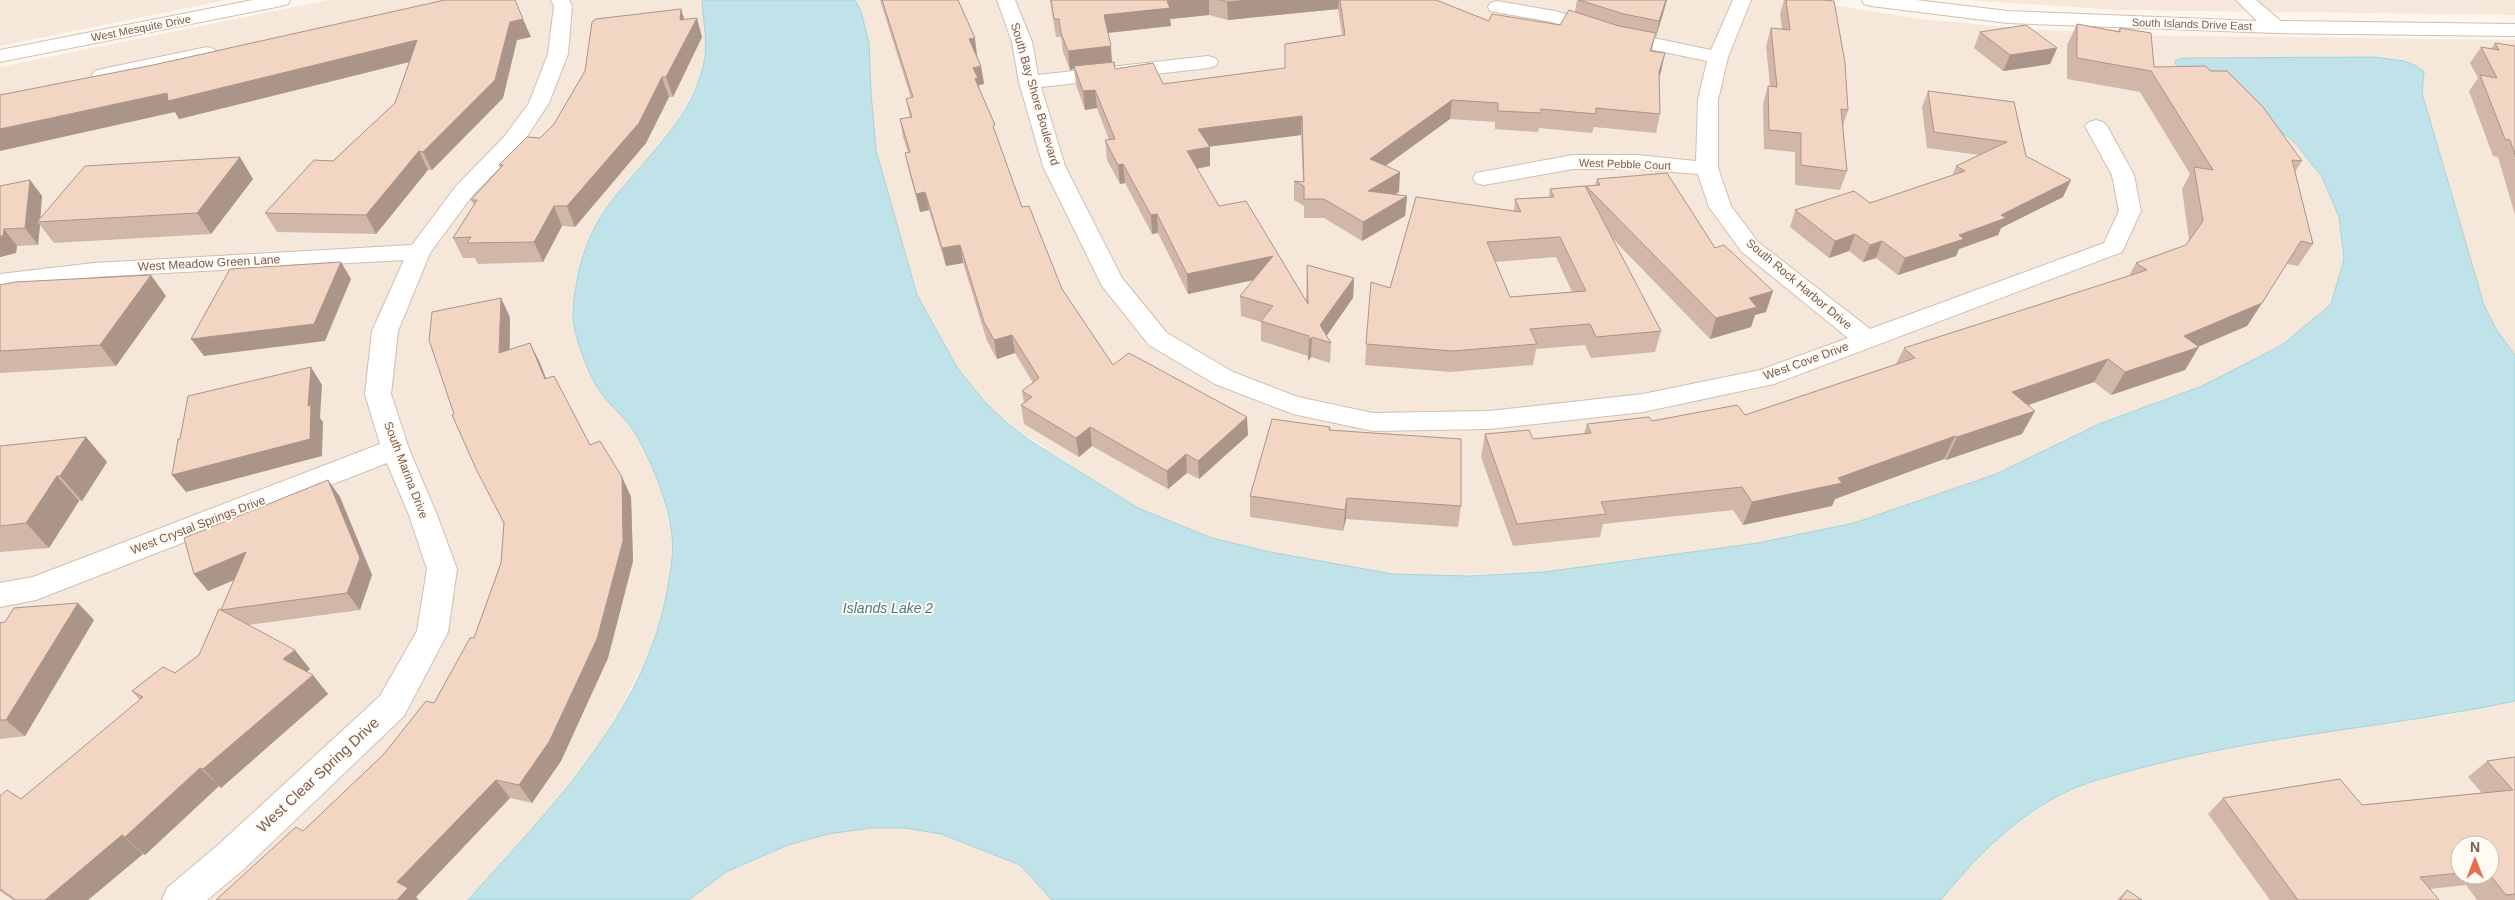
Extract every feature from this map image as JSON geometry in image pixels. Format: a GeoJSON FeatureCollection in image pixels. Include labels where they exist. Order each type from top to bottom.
{"type":"FeatureCollection","features":[{"type":"Feature","properties":{"kind":"street","name":"West Mesquite Drive"},"geometry":{"type":"LineString","coordinates":[[0,56],[282,0]]}},
{"type":"Feature","properties":{"kind":"street","name":"South Marina Drive"},"geometry":{"type":"LineString","coordinates":[[432,632],[442,569],[423,515],[395,449],[378,394],[385,331],[420,252],[464,191],[512,142],[539,103],[558,54],[563,6],[560,0]]}},
{"type":"Feature","properties":{"kind":"street","name":"South Bay Shore Boulevard"},"geometry":{"type":"LineString","coordinates":[[1006,0],[1022,42],[1029,82],[1054,166],[1111,281],[1158,339],[1224,378],[1293,406]]}},
{"type":"Feature","properties":{"kind":"street","name":"South Rock Harbor Drive"},"geometry":{"type":"LineString","coordinates":[[1742,0],[1718,57],[1708,100],[1707,168],[1720,207],[1750,247],[1866,339]]}},
{"type":"Feature","properties":{"kind":"street","name":"South Islands Drive East"},"geometry":{"type":"LineString","coordinates":[[1871,0],[2008,17],[2276,27],[2515,30]]}},
{"type":"Feature","properties":{"kind":"street"},"geometry":{"type":"LineString","coordinates":[[2245,0],[2276,27]]}},
{"type":"Feature","properties":{"kind":"street"},"geometry":{"type":"LineString","coordinates":[[1497,7],[1555,17],[1616,36],[1718,57]]}},
{"type":"Feature","properties":{"kind":"street"},"geometry":{"type":"LineString","coordinates":[[87,78],[222,50]]}},
{"type":"Feature","properties":{"kind":"street"},"geometry":{"type":"LineString","coordinates":[[1029,82],[1208,62]]}},
{"type":"Feature","properties":{"kind":"street","name":"West Cove Drive"},"geometry":{"type":"LineString","coordinates":[[1293,406],[1373,422],[1490,420],[1643,403],[1765,378],[2114,247],[2130,211],[2123,175],[2096,126]]}},
{"type":"Feature","properties":{"kind":"street","name":"West Pebble Court"},"geometry":{"type":"LineString","coordinates":[[1484,178],[1573,162],[1637,162],[1707,168]]}},
{"type":"Feature","properties":{"kind":"street","name":"West Meadow Green Lane"},"geometry":{"type":"LineString","coordinates":[[0,281],[94,270],[420,252]]}},
{"type":"Feature","properties":{"kind":"street","name":"West Crystal Springs Drive"},"geometry":{"type":"LineString","coordinates":[[0,595],[36,588],[395,449]]}},
{"type":"Feature","properties":{"kind":"street","name":"West Clear Spring Drive"},"geometry":{"type":"LineString","coordinates":[[180,900],[232,857],[392,706],[432,632]]}},
{"type":"Feature","properties":{"kind":"shaded area"},"geometry":{"type":"Polygon","coordinates":[[[0,0],[227,0],[0,46],[0,0]]]}},
{"type":"Feature","properties":{"kind":"shaded area"},"geometry":{"type":"Polygon","coordinates":[[[329,0],[702,0],[707,33],[704,64],[698,83],[673,129],[608,207],[592,234],[573,319],[584,357],[598,389],[637,435],[659,482],[672,536],[671,572],[663,613],[649,653],[620,709],[595,750],[544,814],[468,900],[0,900],[0,67],[329,0]]]}},
{"type":"Feature","properties":{"kind":"shaded area"},"geometry":{"type":"Polygon","coordinates":[[[855,0],[1800,0],[1921,19],[2026,29],[2132,35],[2515,40],[2515,355],[2496,329],[2484,305],[2422,93],[2424,72],[2404,61],[2374,57],[2182,58],[2183,69],[2264,117],[2296,144],[2322,177],[2339,217],[2344,259],[2331,304],[2282,345],[2202,386],[2099,424],[1996,474],[1854,523],[1758,543],[1544,572],[1460,575],[1393,574],[1270,552],[1212,538],[1138,508],[1008,424],[985,402],[958,369],[917,295],[876,150],[869,43],[855,0]]]}},
{"type":"Feature","properties":{"kind":"shaded area"},"geometry":{"type":"Polygon","coordinates":[[[1965,0],[2515,0],[2515,15],[2119,10],[1965,0]]]}},
{"type":"Feature","properties":{"kind":"shaded area"},"geometry":{"type":"Polygon","coordinates":[[[2515,701],[2515,900],[1941,900],[1971,863],[2009,827],[2057,796],[2123,772],[2194,755],[2359,726],[2447,715],[2515,701]]]}},
{"type":"Feature","properties":{"kind":"shaded area"},"geometry":{"type":"Polygon","coordinates":[[[870,828],[905,828],[941,834],[1021,865],[1052,900],[689,900],[726,872],[788,845],[828,834],[870,828]]]}},
{"type":"Feature","properties":{"kind":"water","name":"Islands Lake 2"},"geometry":{"type":"Polygon","coordinates":[[[702,0],[855,0],[861,11],[869,43],[876,150],[917,295],[958,369],[985,402],[1008,424],[1031,441],[1138,508],[1212,538],[1270,552],[1393,574],[1469,576],[1544,572],[1758,543],[1854,523],[1996,474],[2099,424],[2202,386],[2282,345],[2331,304],[2344,259],[2339,217],[2322,177],[2296,144],[2264,117],[2175,64],[2175,61],[2182,58],[2374,57],[2404,61],[2415,65],[2424,72],[2422,93],[2484,305],[2496,329],[2515,355],[2515,701],[2471,710],[2293,737],[2204,753],[2121,773],[2093,782],[2056,797],[2023,818],[1979,856],[1941,900],[1052,900],[1020,865],[941,834],[905,828],[870,828],[828,834],[788,845],[726,872],[689,900],[468,900],[560,795],[589,758],[615,720],[637,679],[655,637],[667,592],[671,564],[672,535],[664,498],[650,461],[634,431],[603,396],[595,384],[576,335],[573,306],[580,265],[596,224],[621,189],[676,124],[696,87],[703,67],[706,50],[702,0]]]}},
{"type":"Feature","properties":{"kind":"building"},"geometry":{"type":"Polygon","coordinates":[[[445,0],[515,0],[523,19],[510,22],[495,80],[423,152],[419,151],[366,215],[265,213],[314,160],[333,161],[395,103],[417,40],[168,101],[167,93],[0,129],[0,95],[153,65],[445,0]]]}},
{"type":"Feature","properties":{"kind":"building"},"geometry":{"type":"Polygon","coordinates":[[[882,0],[958,0],[975,38],[969,39],[981,66],[973,68],[978,78],[975,79],[995,125],[993,126],[1022,207],[1029,206],[1062,289],[1113,365],[1129,353],[1247,417],[1198,461],[1186,454],[1167,471],[1090,427],[1076,438],[1021,405],[1032,397],[1022,391],[1039,378],[1012,335],[994,340],[984,322],[960,245],[942,248],[925,192],[916,194],[905,153],[910,152],[900,119],[912,117],[906,99],[913,97],[882,0]]]}},
{"type":"Feature","properties":{"kind":"building"},"geometry":{"type":"Polygon","coordinates":[[[1051,0],[1181,0],[1167,1],[1170,8],[1104,15],[1111,46],[1068,51],[1061,33],[1059,19],[1054,19],[1051,0]]]}},
{"type":"Feature","properties":{"kind":"building"},"geometry":{"type":"Polygon","coordinates":[[[1219,0],[1251,0],[1227,2],[1219,0]]]}},
{"type":"Feature","properties":{"kind":"building"},"geometry":{"type":"Polygon","coordinates":[[[1340,0],[1436,0],[1489,21],[1492,14],[1560,25],[1569,10],[1619,26],[1656,33],[1650,51],[1665,53],[1659,72],[1660,114],[1596,108],[1596,114],[1541,109],[1541,113],[1498,111],[1498,103],[1452,100],[1370,159],[1400,172],[1368,191],[1407,196],[1363,222],[1324,199],[1304,199],[1304,186],[1294,181],[1304,182],[1302,116],[1198,129],[1210,147],[1187,151],[1219,206],[1246,201],[1308,304],[1307,265],[1354,278],[1320,325],[1331,343],[1312,337],[1309,341],[1309,336],[1261,321],[1273,306],[1240,296],[1273,256],[1187,274],[1157,214],[1151,215],[1123,164],[1118,165],[1105,140],[1115,139],[1095,90],[1083,91],[1074,66],[1114,62],[1115,69],[1153,63],[1163,84],[1285,68],[1285,44],[1345,35],[1340,0]]]}},
{"type":"Feature","properties":{"kind":"building"},"geometry":{"type":"Polygon","coordinates":[[[1579,0],[1666,0],[1659,21],[1624,14],[1579,0]]]}},
{"type":"Feature","properties":{"kind":"building"},"geometry":{"type":"Polygon","coordinates":[[[1786,0],[1834,1],[1845,63],[1848,110],[1841,109],[1847,171],[1801,165],[1801,133],[1769,130],[1768,86],[1777,87],[1771,28],[1790,30],[1786,0]]]}},
{"type":"Feature","properties":{"kind":"building"},"geometry":{"type":"Polygon","coordinates":[[[681,9],[680,20],[697,18],[666,77],[662,77],[639,123],[567,206],[554,206],[534,242],[467,243],[471,237],[453,238],[477,200],[471,200],[503,165],[499,165],[527,137],[540,138],[554,124],[585,71],[592,22],[596,19],[681,9]]]}},
{"type":"Feature","properties":{"kind":"building"},"geometry":{"type":"Polygon","coordinates":[[[2077,24],[2120,32],[2120,28],[2151,33],[2154,67],[2205,66],[2211,71],[2227,71],[2263,107],[2302,161],[2292,160],[2313,244],[2301,241],[2262,303],[2184,336],[2199,347],[2125,372],[2108,359],[2012,392],[2035,411],[1957,437],[1955,436],[1838,478],[1842,483],[1752,502],[1742,487],[1601,502],[1606,514],[1517,524],[1485,434],[1529,430],[1533,439],[1591,433],[1587,424],[1649,417],[1652,421],[1737,405],[1745,415],[1915,358],[1904,348],[2147,270],[2136,263],[2186,245],[2203,221],[2194,167],[2213,170],[2151,71],[2077,58],[2077,24]]]}},
{"type":"Feature","properties":{"kind":"building"},"geometry":{"type":"Polygon","coordinates":[[[2026,25],[2057,48],[2010,55],[1980,32],[2026,25]]]}},
{"type":"Feature","properties":{"kind":"building"},"geometry":{"type":"Polygon","coordinates":[[[2495,43],[2515,46],[2515,155],[2510,140],[2505,139],[2480,75],[2497,78],[2481,47],[2499,50],[2495,43]]]}},
{"type":"Feature","properties":{"kind":"building"},"geometry":{"type":"Polygon","coordinates":[[[1928,91],[2014,102],[2026,156],[2071,180],[2001,215],[2006,218],[1959,235],[1964,239],[1905,258],[1882,241],[1870,245],[1855,234],[1835,241],[1795,210],[1854,191],[1870,203],[1965,171],[1956,166],[2007,142],[1934,132],[1928,91]]]}},
{"type":"Feature","properties":{"kind":"building"},"geometry":{"type":"Polygon","coordinates":[[[240,157],[197,213],[37,222],[85,166],[240,157]]]}},
{"type":"Feature","properties":{"kind":"building"},"geometry":{"type":"Polygon","coordinates":[[[1667,173],[1715,248],[1724,245],[1773,291],[1749,298],[1757,307],[1716,318],[1586,186],[1600,185],[1597,179],[1667,173]]]}},
{"type":"Feature","properties":{"kind":"building"},"geometry":{"type":"Polygon","coordinates":[[[30,180],[25,228],[4,229],[3,236],[0,236],[0,186],[30,180]]]}},
{"type":"Feature","properties":{"kind":"building"},"geometry":{"type":"Polygon","coordinates":[[[1585,186],[1661,331],[1596,337],[1590,324],[1530,329],[1537,344],[1453,351],[1366,344],[1371,282],[1390,288],[1416,197],[1521,212],[1515,199],[1554,197],[1550,189],[1585,186]],[[1560,237],[1487,242],[1510,297],[1586,291],[1560,237]]]}},
{"type":"Feature","properties":{"kind":"building"},"geometry":{"type":"Polygon","coordinates":[[[341,262],[314,324],[191,339],[230,269],[341,262]]]}},
{"type":"Feature","properties":{"kind":"building"},"geometry":{"type":"Polygon","coordinates":[[[151,275],[100,345],[0,351],[0,285],[15,282],[151,275]]]}},
{"type":"Feature","properties":{"kind":"building"},"geometry":{"type":"Polygon","coordinates":[[[501,298],[499,353],[530,343],[545,379],[554,376],[590,445],[600,441],[622,477],[623,541],[597,639],[549,742],[519,785],[496,780],[397,882],[408,888],[397,900],[216,900],[296,827],[303,831],[384,754],[426,701],[434,703],[470,638],[474,638],[501,563],[504,523],[477,471],[452,415],[454,414],[429,340],[432,312],[501,298]]]}},
{"type":"Feature","properties":{"kind":"building"},"geometry":{"type":"Polygon","coordinates":[[[311,367],[308,406],[311,405],[310,439],[172,475],[188,396],[311,367]]]}},
{"type":"Feature","properties":{"kind":"building"},"geometry":{"type":"Polygon","coordinates":[[[1272,419],[1330,427],[1329,430],[1461,439],[1461,506],[1347,498],[1345,510],[1250,496],[1272,419]]]}},
{"type":"Feature","properties":{"kind":"building"},"geometry":{"type":"Polygon","coordinates":[[[86,437],[26,523],[0,526],[0,446],[86,437]]]}},
{"type":"Feature","properties":{"kind":"building"},"geometry":{"type":"Polygon","coordinates":[[[328,480],[360,558],[347,593],[221,610],[246,552],[194,574],[184,538],[328,480]]]}},
{"type":"Feature","properties":{"kind":"building"},"geometry":{"type":"Polygon","coordinates":[[[78,603],[6,720],[0,720],[0,623],[5,622],[14,608],[78,603]]]}},
{"type":"Feature","properties":{"kind":"building"},"geometry":{"type":"Polygon","coordinates":[[[219,609],[295,650],[283,659],[313,675],[203,769],[200,768],[125,837],[122,835],[45,900],[16,900],[0,889],[0,796],[7,790],[21,799],[143,697],[132,691],[163,667],[175,673],[199,655],[219,609]]]}},
{"type":"Feature","properties":{"kind":"building"},"geometry":{"type":"Polygon","coordinates":[[[2515,757],[2515,894],[2506,895],[2498,885],[2500,885],[2500,835],[2450,835],[2450,874],[2420,877],[2439,900],[2298,900],[2223,798],[2340,779],[2362,805],[2513,790],[2487,761],[2515,757]]]}},
{"type":"Feature","properties":{"kind":"building"},"geometry":{"type":"Polygon","coordinates":[[[2127,890],[2142,900],[2120,900],[2127,890]]]}}]}
